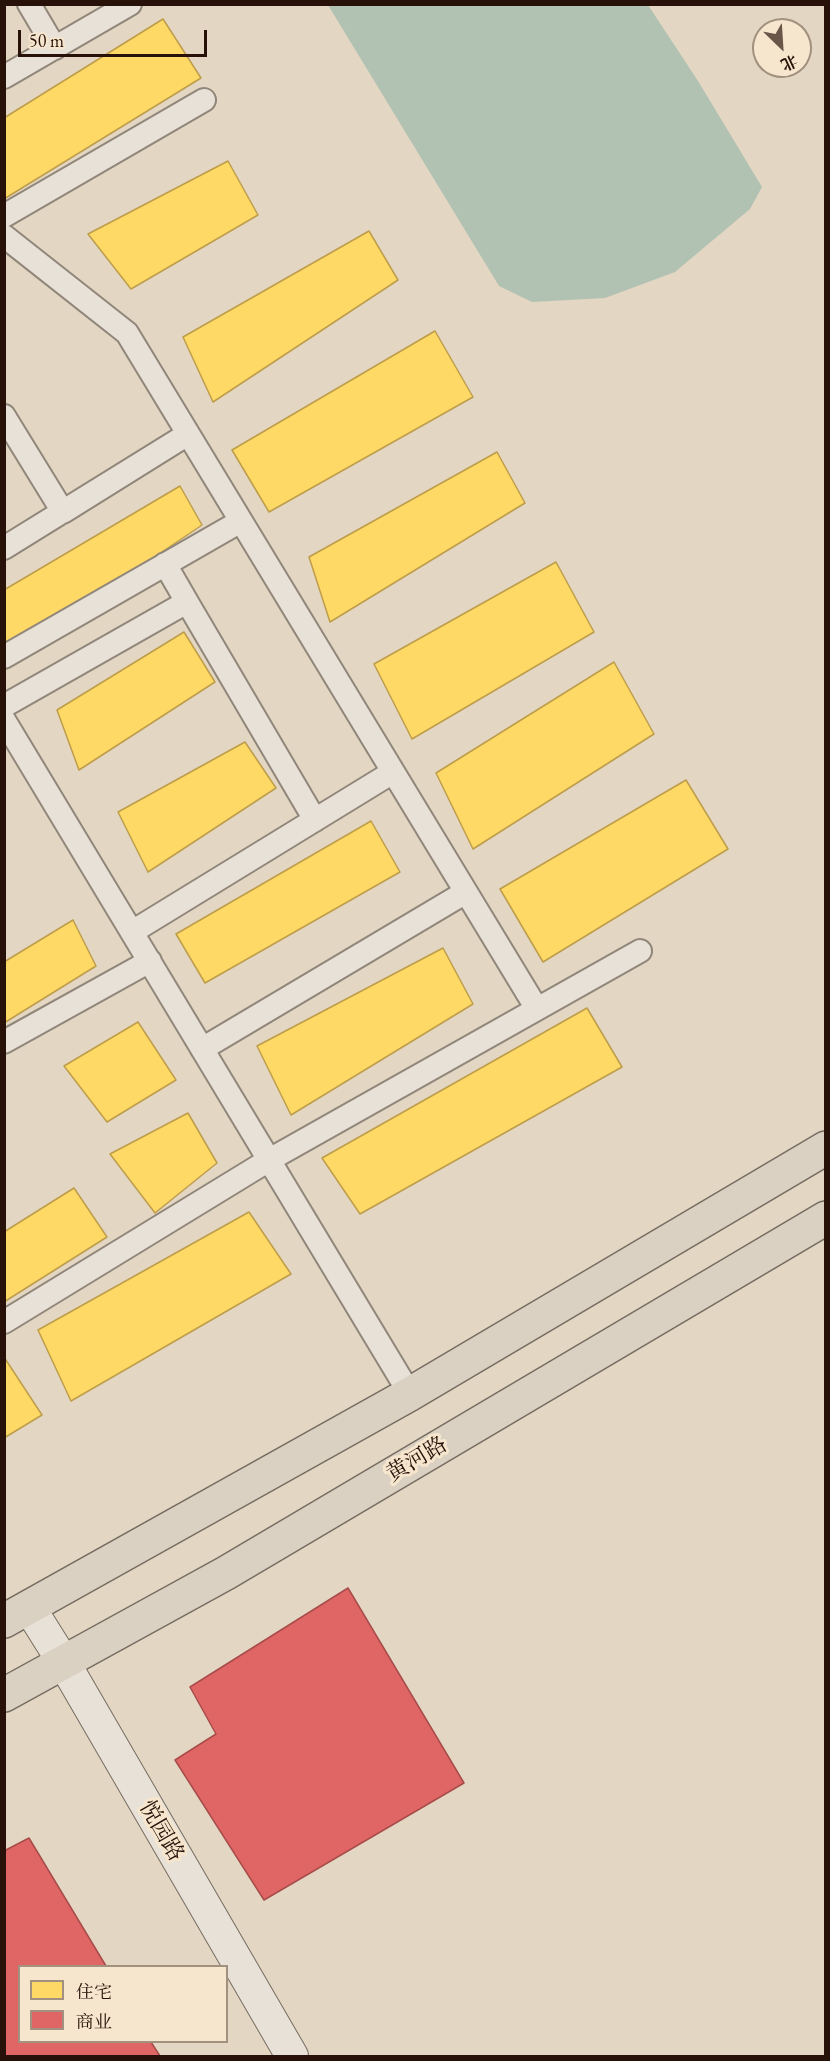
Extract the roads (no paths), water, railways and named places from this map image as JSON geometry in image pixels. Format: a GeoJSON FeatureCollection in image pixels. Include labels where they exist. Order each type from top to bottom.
{"type":"FeatureCollection","features":[{"type":"Feature","properties":{"kind":"main road"},"geometry":{"type":"LineString","coordinates":[[17,1614],[410,1394],[825,1148]]}},
{"type":"Feature","properties":{"kind":"main road","name":"黄河路"},"geometry":{"type":"LineString","coordinates":[[4,1695],[226,1573],[825,1218]]}},
{"type":"Feature","properties":{"kind":"street"},"geometry":{"type":"LineString","coordinates":[[29,4],[55,48]]}},
{"type":"Feature","properties":{"kind":"street"},"geometry":{"type":"LineString","coordinates":[[4,77],[130,4]]}},
{"type":"Feature","properties":{"kind":"street"},"geometry":{"type":"LineString","coordinates":[[4,216],[204,100]]}},
{"type":"Feature","properties":{"kind":"street"},"geometry":{"type":"LineString","coordinates":[[4,236],[127,333],[537,1009]]}},
{"type":"Feature","properties":{"kind":"street"},"geometry":{"type":"LineString","coordinates":[[4,416],[63,512]]}},
{"type":"Feature","properties":{"kind":"street"},"geometry":{"type":"LineString","coordinates":[[4,548],[188,434]]}},
{"type":"Feature","properties":{"kind":"street"},"geometry":{"type":"LineString","coordinates":[[4,657],[241,521]]}},
{"type":"Feature","properties":{"kind":"street"},"geometry":{"type":"LineString","coordinates":[[165,564],[315,820]]}},
{"type":"Feature","properties":{"kind":"street"},"geometry":{"type":"LineString","coordinates":[[4,706],[187,602]]}},
{"type":"Feature","properties":{"kind":"street"},"geometry":{"type":"LineString","coordinates":[[4,720],[410,1394]]}},
{"type":"Feature","properties":{"kind":"street"},"geometry":{"type":"LineString","coordinates":[[132,932],[393,772]]}},
{"type":"Feature","properties":{"kind":"street"},"geometry":{"type":"LineString","coordinates":[[202,1049],[466,892]]}},
{"type":"Feature","properties":{"kind":"street"},"geometry":{"type":"LineString","coordinates":[[4,1322],[269,1160],[640,951]]}},
{"type":"Feature","properties":{"kind":"street"},"geometry":{"type":"LineString","coordinates":[[4,1042],[150,961]]}},
{"type":"Feature","properties":{"kind":"street","name":"悦园路"},"geometry":{"type":"LineString","coordinates":[[17,1614],[64,1663],[292,2056]]}}]}
